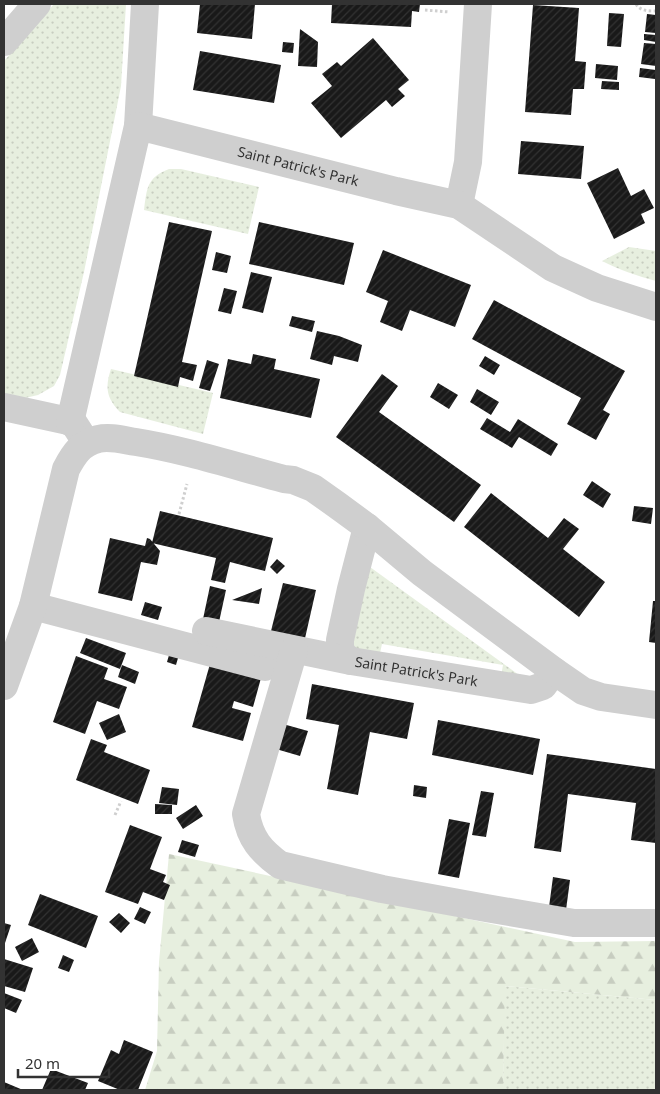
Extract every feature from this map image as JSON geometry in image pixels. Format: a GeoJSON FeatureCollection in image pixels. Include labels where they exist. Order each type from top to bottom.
{"type":"FeatureCollection","features":[{"type":"Feature","properties":{"kind":"street"},"geometry":{"type":"LineString","coordinates":[[4,42],[37,4]]}},
{"type":"Feature","properties":{"kind":"street"},"geometry":{"type":"LineString","coordinates":[[70,422],[138,126],[145,4]]}},
{"type":"Feature","properties":{"kind":"street"},"geometry":{"type":"LineString","coordinates":[[458,205],[468,162],[478,4]]}},
{"type":"Feature","properties":{"kind":"street","name":"Saint Patrick's Park"},"geometry":{"type":"LineString","coordinates":[[138,126],[458,205],[553,268],[597,288],[656,307]]}},
{"type":"Feature","properties":{"kind":"street"},"geometry":{"type":"LineString","coordinates":[[4,407],[73,422],[86,444]]}},
{"type":"Feature","properties":{"kind":"street"},"geometry":{"type":"LineString","coordinates":[[4,686],[33,606],[66,469],[75,453],[86,444],[109,437],[161,446],[293,480],[312,488],[367,527],[422,573],[584,691],[601,698],[656,705]]}},
{"type":"Feature","properties":{"kind":"street","name":"Saint Patrick's Park"},"geometry":{"type":"LineString","coordinates":[[367,527],[340,640],[340,649],[344,656],[351,661],[530,690],[543,686],[554,671]]}},
{"type":"Feature","properties":{"kind":"street"},"geometry":{"type":"LineString","coordinates":[[33,606],[265,667]]}},
{"type":"Feature","properties":{"kind":"street"},"geometry":{"type":"LineString","coordinates":[[206,631],[351,661]]}},
{"type":"Feature","properties":{"kind":"street"},"geometry":{"type":"LineString","coordinates":[[294,650],[246,814],[248,825],[259,847],[280,865],[382,889],[574,923],[656,923]]}},
{"type":"Feature","properties":{"kind":"path"},"geometry":{"type":"LineString","coordinates":[[636,4],[644,10],[656,11]]}},
{"type":"Feature","properties":{"kind":"path"},"geometry":{"type":"LineString","coordinates":[[179,514],[187,484]]}},
{"type":"Feature","properties":{"kind":"path"},"geometry":{"type":"LineString","coordinates":[[115,814],[121,801]]}},
{"type":"Feature","properties":{"kind":"green space"},"geometry":{"type":"Polygon","coordinates":[[[54,4],[126,4],[121,86],[84,272],[60,375],[54,386],[38,395],[25,398],[4,395],[4,61],[54,4]]]}},
{"type":"Feature","properties":{"kind":"green space"},"geometry":{"type":"Polygon","coordinates":[[[169,169],[181,169],[259,187],[248,234],[144,210],[147,190],[152,180],[161,172],[169,169]]]}},
{"type":"Feature","properties":{"kind":"green space"},"geometry":{"type":"Polygon","coordinates":[[[629,247],[656,251],[656,281],[602,261],[629,247]]]}},
{"type":"Feature","properties":{"kind":"green space"},"geometry":{"type":"Polygon","coordinates":[[[111,369],[213,393],[203,434],[120,412],[109,397],[108,381],[111,369]]]}},
{"type":"Feature","properties":{"kind":"green space"},"geometry":{"type":"Polygon","coordinates":[[[370,567],[523,678],[501,676],[503,665],[382,644],[380,653],[354,648],[352,643],[370,567]]]}},
{"type":"Feature","properties":{"kind":"green space"},"geometry":{"type":"Polygon","coordinates":[[[169,854],[575,942],[656,941],[656,1000],[505,986],[503,1090],[145,1090],[157,1051],[159,962],[169,854]]]}},
{"type":"Feature","properties":{"kind":"green space"},"geometry":{"type":"Polygon","coordinates":[[[504,986],[656,1000],[656,1090],[503,1090],[504,986]]]}},
{"type":"Feature","properties":{"kind":"building"},"geometry":{"type":"Polygon","coordinates":[[[200,4],[255,4],[252,39],[197,33],[200,4]]]}},
{"type":"Feature","properties":{"kind":"building"},"geometry":{"type":"Polygon","coordinates":[[[332,4],[420,4],[419,12],[412,11],[411,27],[331,23],[332,4]]]}},
{"type":"Feature","properties":{"kind":"building"},"geometry":{"type":"Polygon","coordinates":[[[533,5],[579,8],[575,61],[586,62],[584,89],[573,89],[571,115],[525,112],[533,5]]]}},
{"type":"Feature","properties":{"kind":"building"},"geometry":{"type":"Polygon","coordinates":[[[609,13],[624,14],[621,47],[607,46],[609,13]]]}},
{"type":"Feature","properties":{"kind":"building"},"geometry":{"type":"Polygon","coordinates":[[[647,14],[656,15],[656,33],[645,32],[647,14]]]}},
{"type":"Feature","properties":{"kind":"building"},"geometry":{"type":"Polygon","coordinates":[[[300,29],[318,42],[317,67],[298,66],[300,29]]]}},
{"type":"Feature","properties":{"kind":"building"},"geometry":{"type":"Polygon","coordinates":[[[644,34],[656,35],[656,42],[644,40],[644,34]]]}},
{"type":"Feature","properties":{"kind":"building"},"geometry":{"type":"Polygon","coordinates":[[[373,38],[409,80],[398,89],[405,96],[392,107],[386,100],[341,138],[311,103],[332,86],[322,74],[337,62],[341,66],[373,38]]]}},
{"type":"Feature","properties":{"kind":"building"},"geometry":{"type":"Polygon","coordinates":[[[283,42],[294,43],[293,53],[282,52],[283,42]]]}},
{"type":"Feature","properties":{"kind":"building"},"geometry":{"type":"Polygon","coordinates":[[[644,43],[656,44],[656,66],[641,64],[644,43]]]}},
{"type":"Feature","properties":{"kind":"building"},"geometry":{"type":"Polygon","coordinates":[[[200,51],[281,65],[274,103],[193,90],[200,51]]]}},
{"type":"Feature","properties":{"kind":"building"},"geometry":{"type":"Polygon","coordinates":[[[596,64],[618,66],[617,80],[595,78],[596,64]]]}},
{"type":"Feature","properties":{"kind":"building"},"geometry":{"type":"Polygon","coordinates":[[[640,68],[656,70],[655,79],[639,77],[640,68]]]}},
{"type":"Feature","properties":{"kind":"building"},"geometry":{"type":"Polygon","coordinates":[[[602,81],[619,82],[619,90],[601,89],[602,81]]]}},
{"type":"Feature","properties":{"kind":"building"},"geometry":{"type":"Polygon","coordinates":[[[521,141],[584,146],[581,179],[518,174],[521,141]]]}},
{"type":"Feature","properties":{"kind":"building"},"geometry":{"type":"Polygon","coordinates":[[[618,168],[631,196],[644,189],[654,208],[641,214],[645,223],[614,239],[587,183],[618,168]]]}},
{"type":"Feature","properties":{"kind":"building"},"geometry":{"type":"Polygon","coordinates":[[[169,222],[212,231],[182,362],[197,365],[193,381],[180,377],[178,387],[134,376],[169,222]]]}},
{"type":"Feature","properties":{"kind":"building"},"geometry":{"type":"Polygon","coordinates":[[[259,222],[354,243],[344,285],[249,264],[259,222]]]}},
{"type":"Feature","properties":{"kind":"building"},"geometry":{"type":"Polygon","coordinates":[[[383,250],[471,285],[455,327],[410,310],[402,331],[380,322],[388,301],[366,292],[383,250]]]}},
{"type":"Feature","properties":{"kind":"building"},"geometry":{"type":"Polygon","coordinates":[[[216,252],[231,256],[227,273],[212,270],[216,252]]]}},
{"type":"Feature","properties":{"kind":"building"},"geometry":{"type":"Polygon","coordinates":[[[251,272],[272,277],[263,313],[242,308],[251,272]]]}},
{"type":"Feature","properties":{"kind":"building"},"geometry":{"type":"Polygon","coordinates":[[[224,288],[237,291],[231,314],[218,311],[224,288]]]}},
{"type":"Feature","properties":{"kind":"building"},"geometry":{"type":"Polygon","coordinates":[[[494,300],[625,371],[603,410],[610,414],[596,440],[567,424],[581,398],[472,339],[494,300]]]}},
{"type":"Feature","properties":{"kind":"building"},"geometry":{"type":"Polygon","coordinates":[[[292,316],[315,321],[312,332],[289,326],[292,316]]]}},
{"type":"Feature","properties":{"kind":"building"},"geometry":{"type":"Polygon","coordinates":[[[317,331],[339,336],[362,345],[358,362],[334,356],[332,365],[310,359],[317,331]]]}},
{"type":"Feature","properties":{"kind":"building"},"geometry":{"type":"Polygon","coordinates":[[[253,354],[276,359],[274,369],[320,379],[311,418],[220,398],[228,359],[251,364],[253,354]]]}},
{"type":"Feature","properties":{"kind":"building"},"geometry":{"type":"Polygon","coordinates":[[[485,356],[500,365],[494,375],[479,366],[485,356]]]}},
{"type":"Feature","properties":{"kind":"building"},"geometry":{"type":"Polygon","coordinates":[[[207,360],[219,364],[210,391],[199,388],[207,360]]]}},
{"type":"Feature","properties":{"kind":"building"},"geometry":{"type":"Polygon","coordinates":[[[382,374],[398,386],[379,412],[481,485],[454,522],[336,437],[382,374]]]}},
{"type":"Feature","properties":{"kind":"building"},"geometry":{"type":"Polygon","coordinates":[[[438,383],[458,395],[449,409],[430,397],[438,383]]]}},
{"type":"Feature","properties":{"kind":"building"},"geometry":{"type":"Polygon","coordinates":[[[477,389],[499,402],[491,415],[470,402],[477,389]]]}},
{"type":"Feature","properties":{"kind":"building"},"geometry":{"type":"Polygon","coordinates":[[[487,418],[510,432],[518,419],[558,444],[551,456],[519,437],[512,448],[480,429],[487,418]]]}},
{"type":"Feature","properties":{"kind":"building"},"geometry":{"type":"Polygon","coordinates":[[[592,481],[611,494],[603,508],[583,495],[592,481]]]}},
{"type":"Feature","properties":{"kind":"building"},"geometry":{"type":"Polygon","coordinates":[[[491,493],[548,538],[564,518],[579,529],[563,549],[605,582],[579,617],[464,527],[491,493]]]}},
{"type":"Feature","properties":{"kind":"building"},"geometry":{"type":"Polygon","coordinates":[[[634,506],[653,508],[651,524],[632,521],[634,506]]]}},
{"type":"Feature","properties":{"kind":"building"},"geometry":{"type":"Polygon","coordinates":[[[160,511],[273,538],[265,571],[230,562],[225,583],[211,580],[216,558],[152,543],[160,511]]]}},
{"type":"Feature","properties":{"kind":"building"},"geometry":{"type":"Polygon","coordinates":[[[110,538],[145,546],[147,538],[160,551],[157,565],[141,562],[132,601],[98,593],[110,538]]]}},
{"type":"Feature","properties":{"kind":"building"},"geometry":{"type":"Polygon","coordinates":[[[277,559],[285,566],[277,574],[270,567],[277,559]]]}},
{"type":"Feature","properties":{"kind":"building"},"geometry":{"type":"Polygon","coordinates":[[[283,583],[316,590],[303,647],[269,639],[283,583]]]}},
{"type":"Feature","properties":{"kind":"building"},"geometry":{"type":"Polygon","coordinates":[[[210,586],[226,590],[219,622],[203,619],[210,586]]]}},
{"type":"Feature","properties":{"kind":"building"},"geometry":{"type":"Polygon","coordinates":[[[262,588],[259,604],[232,600],[262,588]]]}},
{"type":"Feature","properties":{"kind":"building"},"geometry":{"type":"Polygon","coordinates":[[[653,601],[656,601],[656,643],[649,642],[653,601]]]}},
{"type":"Feature","properties":{"kind":"building"},"geometry":{"type":"Polygon","coordinates":[[[145,602],[162,607],[158,620],[141,615],[145,602]]]}},
{"type":"Feature","properties":{"kind":"building"},"geometry":{"type":"Polygon","coordinates":[[[86,638],[126,653],[120,669],[80,653],[86,638]]]}},
{"type":"Feature","properties":{"kind":"building"},"geometry":{"type":"Polygon","coordinates":[[[169,655],[178,658],[176,665],[167,662],[169,655]]]}},
{"type":"Feature","properties":{"kind":"building"},"geometry":{"type":"Polygon","coordinates":[[[76,656],[108,668],[104,679],[127,687],[119,709],[97,701],[85,734],[53,722],[76,656]]]}},
{"type":"Feature","properties":{"kind":"building"},"geometry":{"type":"Polygon","coordinates":[[[210,664],[261,678],[253,707],[234,701],[232,708],[251,713],[243,741],[192,727],[210,664]]]}},
{"type":"Feature","properties":{"kind":"building"},"geometry":{"type":"Polygon","coordinates":[[[122,665],[139,672],[135,684],[118,677],[122,665]]]}},
{"type":"Feature","properties":{"kind":"building"},"geometry":{"type":"Polygon","coordinates":[[[312,684],[414,703],[407,739],[370,732],[358,795],[327,789],[339,725],[306,719],[312,684]]]}},
{"type":"Feature","properties":{"kind":"building"},"geometry":{"type":"Polygon","coordinates":[[[119,714],[126,732],[107,740],[99,723],[119,714]]]}},
{"type":"Feature","properties":{"kind":"building"},"geometry":{"type":"Polygon","coordinates":[[[438,720],[540,739],[533,775],[432,755],[438,720]]]}},
{"type":"Feature","properties":{"kind":"building"},"geometry":{"type":"Polygon","coordinates":[[[283,724],[308,731],[300,756],[276,749],[283,724]]]}},
{"type":"Feature","properties":{"kind":"building"},"geometry":{"type":"Polygon","coordinates":[[[91,739],[107,745],[104,752],[150,770],[138,804],[76,780],[91,739]]]}},
{"type":"Feature","properties":{"kind":"building"},"geometry":{"type":"Polygon","coordinates":[[[547,754],[656,769],[656,843],[631,840],[636,803],[568,794],[561,852],[534,848],[547,754]]]}},
{"type":"Feature","properties":{"kind":"building"},"geometry":{"type":"Polygon","coordinates":[[[414,785],[427,787],[426,798],[413,796],[414,785]]]}},
{"type":"Feature","properties":{"kind":"building"},"geometry":{"type":"Polygon","coordinates":[[[162,787],[179,789],[177,805],[159,803],[162,787]]]}},
{"type":"Feature","properties":{"kind":"building"},"geometry":{"type":"Polygon","coordinates":[[[481,791],[494,793],[486,837],[472,835],[481,791]]]}},
{"type":"Feature","properties":{"kind":"building"},"geometry":{"type":"Polygon","coordinates":[[[155,804],[172,805],[172,814],[155,814],[155,804]]]}},
{"type":"Feature","properties":{"kind":"building"},"geometry":{"type":"Polygon","coordinates":[[[196,805],[203,816],[183,829],[176,818],[196,805]]]}},
{"type":"Feature","properties":{"kind":"building"},"geometry":{"type":"Polygon","coordinates":[[[449,819],[470,823],[459,878],[438,874],[449,819]]]}},
{"type":"Feature","properties":{"kind":"building"},"geometry":{"type":"Polygon","coordinates":[[[130,825],[162,837],[150,869],[166,875],[163,882],[170,885],[164,900],[143,892],[138,904],[105,892],[130,825]]]}},
{"type":"Feature","properties":{"kind":"building"},"geometry":{"type":"Polygon","coordinates":[[[182,840],[199,845],[195,857],[178,852],[182,840]]]}},
{"type":"Feature","properties":{"kind":"building"},"geometry":{"type":"Polygon","coordinates":[[[553,877],[570,880],[566,910],[549,907],[553,877]]]}},
{"type":"Feature","properties":{"kind":"building"},"geometry":{"type":"Polygon","coordinates":[[[40,894],[98,916],[86,948],[28,925],[40,894]]]}},
{"type":"Feature","properties":{"kind":"building"},"geometry":{"type":"Polygon","coordinates":[[[140,907],[151,912],[145,924],[134,919],[140,907]]]}},
{"type":"Feature","properties":{"kind":"building"},"geometry":{"type":"Polygon","coordinates":[[[119,913],[130,923],[121,933],[109,922],[119,913]]]}},
{"type":"Feature","properties":{"kind":"building"},"geometry":{"type":"Polygon","coordinates":[[[4,923],[11,925],[4,946],[4,923]]]}},
{"type":"Feature","properties":{"kind":"building"},"geometry":{"type":"Polygon","coordinates":[[[32,938],[39,952],[22,961],[15,947],[32,938]]]}},
{"type":"Feature","properties":{"kind":"building"},"geometry":{"type":"Polygon","coordinates":[[[63,955],[74,960],[69,972],[58,968],[63,955]]]}},
{"type":"Feature","properties":{"kind":"building"},"geometry":{"type":"Polygon","coordinates":[[[4,959],[33,968],[25,992],[4,986],[4,959]]]}},
{"type":"Feature","properties":{"kind":"building"},"geometry":{"type":"Polygon","coordinates":[[[4,993],[22,1000],[16,1013],[4,1008],[4,993]]]}},
{"type":"Feature","properties":{"kind":"building"},"geometry":{"type":"Polygon","coordinates":[[[124,1040],[153,1052],[138,1090],[120,1090],[98,1081],[111,1050],[119,1054],[124,1040]]]}},
{"type":"Feature","properties":{"kind":"building"},"geometry":{"type":"Polygon","coordinates":[[[51,1069],[88,1083],[85,1090],[42,1090],[51,1069]]]}},
{"type":"Feature","properties":{"kind":"building"},"geometry":{"type":"Polygon","coordinates":[[[4,1082],[23,1090],[4,1090],[4,1082]]]}}]}
